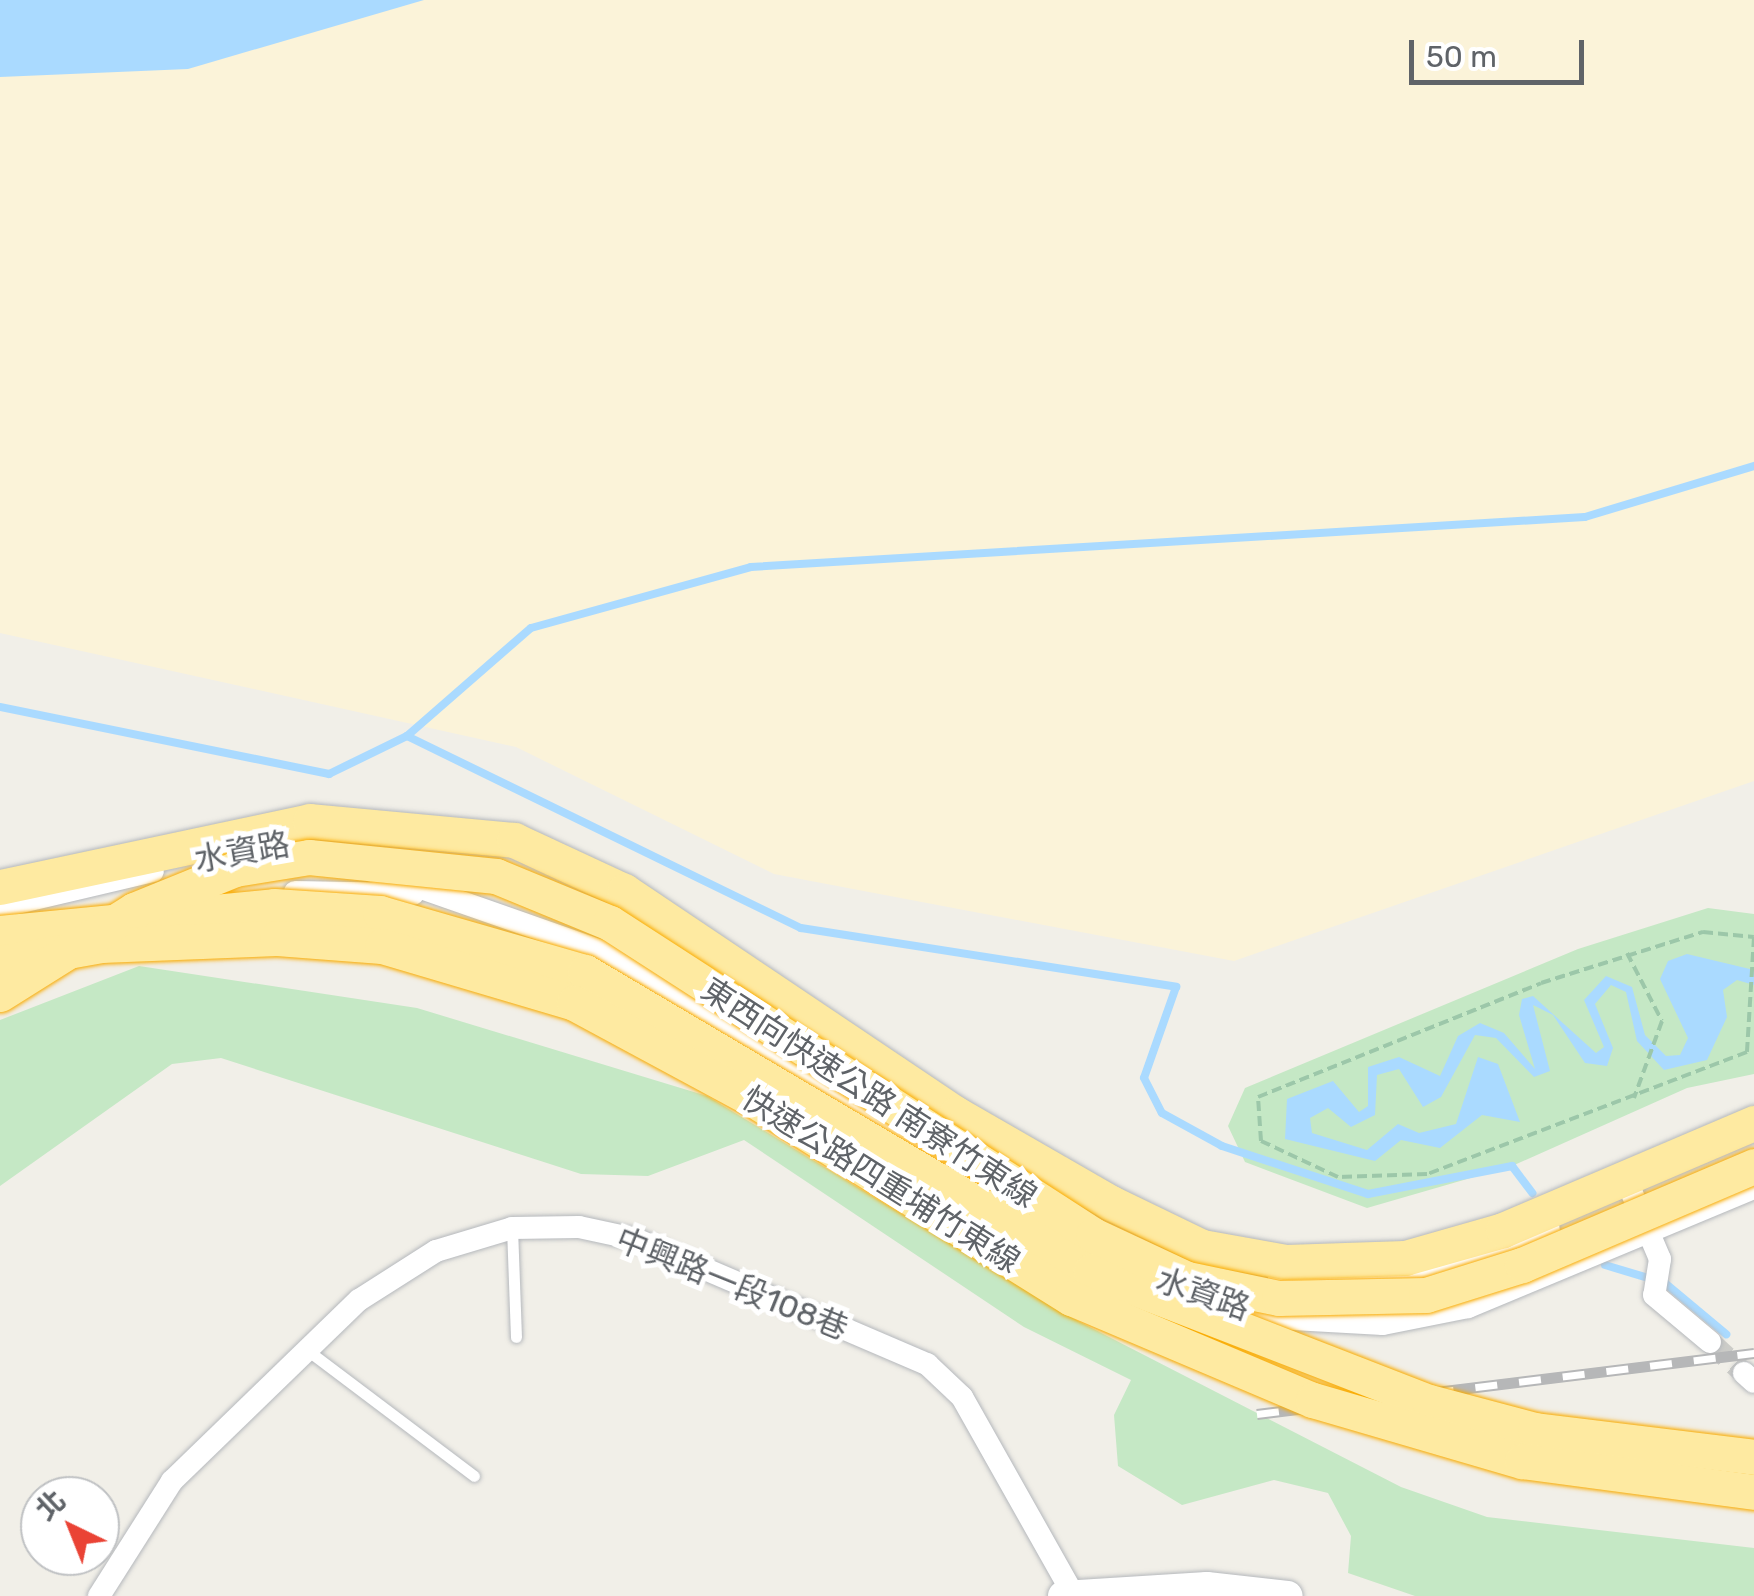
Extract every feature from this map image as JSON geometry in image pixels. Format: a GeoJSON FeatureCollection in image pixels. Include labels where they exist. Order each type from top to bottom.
{"type":"FeatureCollection","features":[{"type":"Feature","properties":{"kind":"highway","name":"東西向快速公路 南寮竹東線"},"geometry":{"type":"LineString","coordinates":[[0,887],[310,821],[514,840],[624,890],[956,1114],[1110,1204],[1202,1247],[1286,1262],[1405,1258],[1503,1230],[1754,1123]]}},
{"type":"Feature","properties":{"kind":"highway","name":"東西向快速公路 南寮竹東線"},"geometry":{"type":"LineString","coordinates":[[0,994],[134,910],[235,869],[324,858],[496,876],[610,923],[1093,1235],[1187,1279],[1279,1298],[1426,1295],[1522,1265],[1754,1166]]}},
{"type":"Feature","properties":{"kind":"highway","name":"快速公路四重埔竹東線"},"geometry":{"type":"LineString","coordinates":[[0,933],[156,913],[362,912],[586,972],[1091,1270],[1429,1402],[1536,1430],[1754,1457]]}},
{"type":"Feature","properties":{"kind":"highway","name":"快速公路四重埔竹東線"},"geometry":{"type":"LineString","coordinates":[[0,962],[101,945],[277,938],[382,946],[574,1004],[754,1100],[1071,1298],[1313,1400],[1522,1461],[1754,1492]]}},
{"type":"Feature","properties":{"kind":"main road"},"geometry":{"type":"LineString","coordinates":[[1068,1595],[1207,1586],[1288,1596]]}},
{"type":"Feature","properties":{"kind":"street","name":"水資路"},"geometry":{"type":"LineString","coordinates":[[0,908],[56,898],[227,850],[306,840],[421,894],[599,950],[1098,1252],[1202,1300],[1275,1318],[1383,1324],[1468,1307],[1754,1188]]}},
{"type":"Feature","properties":{"kind":"street","name":"水資路"},"geometry":{"type":"LineString","coordinates":[[56,898],[421,894]]}},
{"type":"Feature","properties":{"kind":"street","name":"水資路"},"geometry":{"type":"LineString","coordinates":[[700,1009],[1115,1219],[1214,1263],[1281,1278],[1413,1277],[1512,1246],[1630,1191],[1754,1140]]}},
{"type":"Feature","properties":{"kind":"street"},"geometry":{"type":"LineString","coordinates":[[1630,1191],[1660,1259],[1654,1295],[1710,1342]]}},
{"type":"Feature","properties":{"kind":"street","name":"中興路一段108巷"},"geometry":{"type":"LineString","coordinates":[[99,1596],[172,1481],[303,1348],[436,1250],[512,1228],[579,1227],[635,1239],[927,1364],[962,1397],[1068,1595]]}},
{"type":"Feature","properties":{"kind":"lane"},"geometry":{"type":"LineString","coordinates":[[512,1228],[516,1337]]}},
{"type":"Feature","properties":{"kind":"lane"},"geometry":{"type":"LineString","coordinates":[[303,1348],[474,1476]]}},
{"type":"Feature","properties":{"kind":"path"},"geometry":{"type":"LineString","coordinates":[[1747,1052],[1754,937],[1703,932],[1627,953],[1258,1097],[1261,1142],[1338,1177],[1426,1174],[1634,1098],[1747,1052],[1754,1049]]}},
{"type":"Feature","properties":{"kind":"path"},"geometry":{"type":"LineString","coordinates":[[1627,953],[1662,1021],[1634,1098]]}},
{"type":"Feature","properties":{"kind":"green space"},"geometry":{"type":"Polygon","coordinates":[[[1708,908],[1754,914],[1754,1074],[1687,1088],[1512,1166],[1367,1208],[1245,1162],[1228,1126],[1245,1088],[1578,949],[1708,908]]]}},
{"type":"Feature","properties":{"kind":"green space"},"geometry":{"type":"Polygon","coordinates":[[[139,966],[417,1008],[707,1096],[1078,1321],[1401,1487],[1487,1517],[1754,1548],[1754,1596],[1415,1596],[1348,1573],[1351,1536],[1328,1493],[1274,1480],[1182,1505],[1118,1466],[1114,1415],[1131,1380],[1024,1327],[744,1140],[648,1176],[581,1174],[221,1058],[172,1064],[0,1186],[0,1020],[139,966]]]}},
{"type":"Feature","properties":{"kind":"sand"},"geometry":{"type":"Polygon","coordinates":[[[0,0],[1754,0],[1754,781],[1234,961],[774,874],[516,747],[0,633],[0,0]]]}},
{"type":"Feature","properties":{"kind":"water"},"geometry":{"type":"Polygon","coordinates":[[[0,0],[424,0],[188,69],[0,77],[0,0]]]}},
{"type":"Feature","properties":{"kind":"water"},"geometry":{"type":"Polygon","coordinates":[[[1687,954],[1754,970],[1754,985],[1737,980],[1723,990],[1727,1017],[1707,1060],[1664,1070],[1637,1041],[1626,992],[1611,985],[1595,1004],[1613,1048],[1607,1066],[1585,1063],[1553,1015],[1533,1005],[1550,1071],[1534,1077],[1496,1038],[1475,1035],[1441,1097],[1423,1107],[1399,1069],[1377,1075],[1375,1115],[1351,1127],[1328,1108],[1310,1118],[1312,1133],[1367,1150],[1398,1124],[1419,1133],[1456,1124],[1478,1057],[1498,1064],[1520,1122],[1482,1115],[1440,1148],[1401,1140],[1375,1161],[1285,1139],[1287,1099],[1333,1081],[1359,1112],[1368,1106],[1368,1067],[1399,1057],[1440,1076],[1458,1036],[1480,1023],[1504,1033],[1535,1069],[1519,1015],[1522,999],[1533,996],[1596,1053],[1604,1047],[1584,1000],[1606,976],[1632,987],[1645,1035],[1666,1056],[1680,1055],[1688,1038],[1660,979],[1668,961],[1687,954]]]}},
{"type":"Feature","properties":{"kind":"waterway"},"geometry":{"type":"LineString","coordinates":[[0,707],[329,774],[407,736],[531,628],[751,567],[1585,517],[1754,466]]}},
{"type":"Feature","properties":{"kind":"waterway"},"geometry":{"type":"LineString","coordinates":[[407,736],[801,928],[1176,987],[1144,1078],[1162,1113],[1222,1146],[1368,1194],[1512,1166],[1532,1193]]}},
{"type":"Feature","properties":{"kind":"waterway"},"geometry":{"type":"LineString","coordinates":[[1605,1265],[1665,1283],[1726,1334]]}},
{"type":"Feature","properties":{"kind":"tunnel"},"geometry":{"type":"LineString","coordinates":[[1710,1342],[1744,1373]]}},
{"type":"Feature","properties":{"kind":"railway"},"geometry":{"type":"LineString","coordinates":[[1257,1414],[1754,1353]]}}]}
